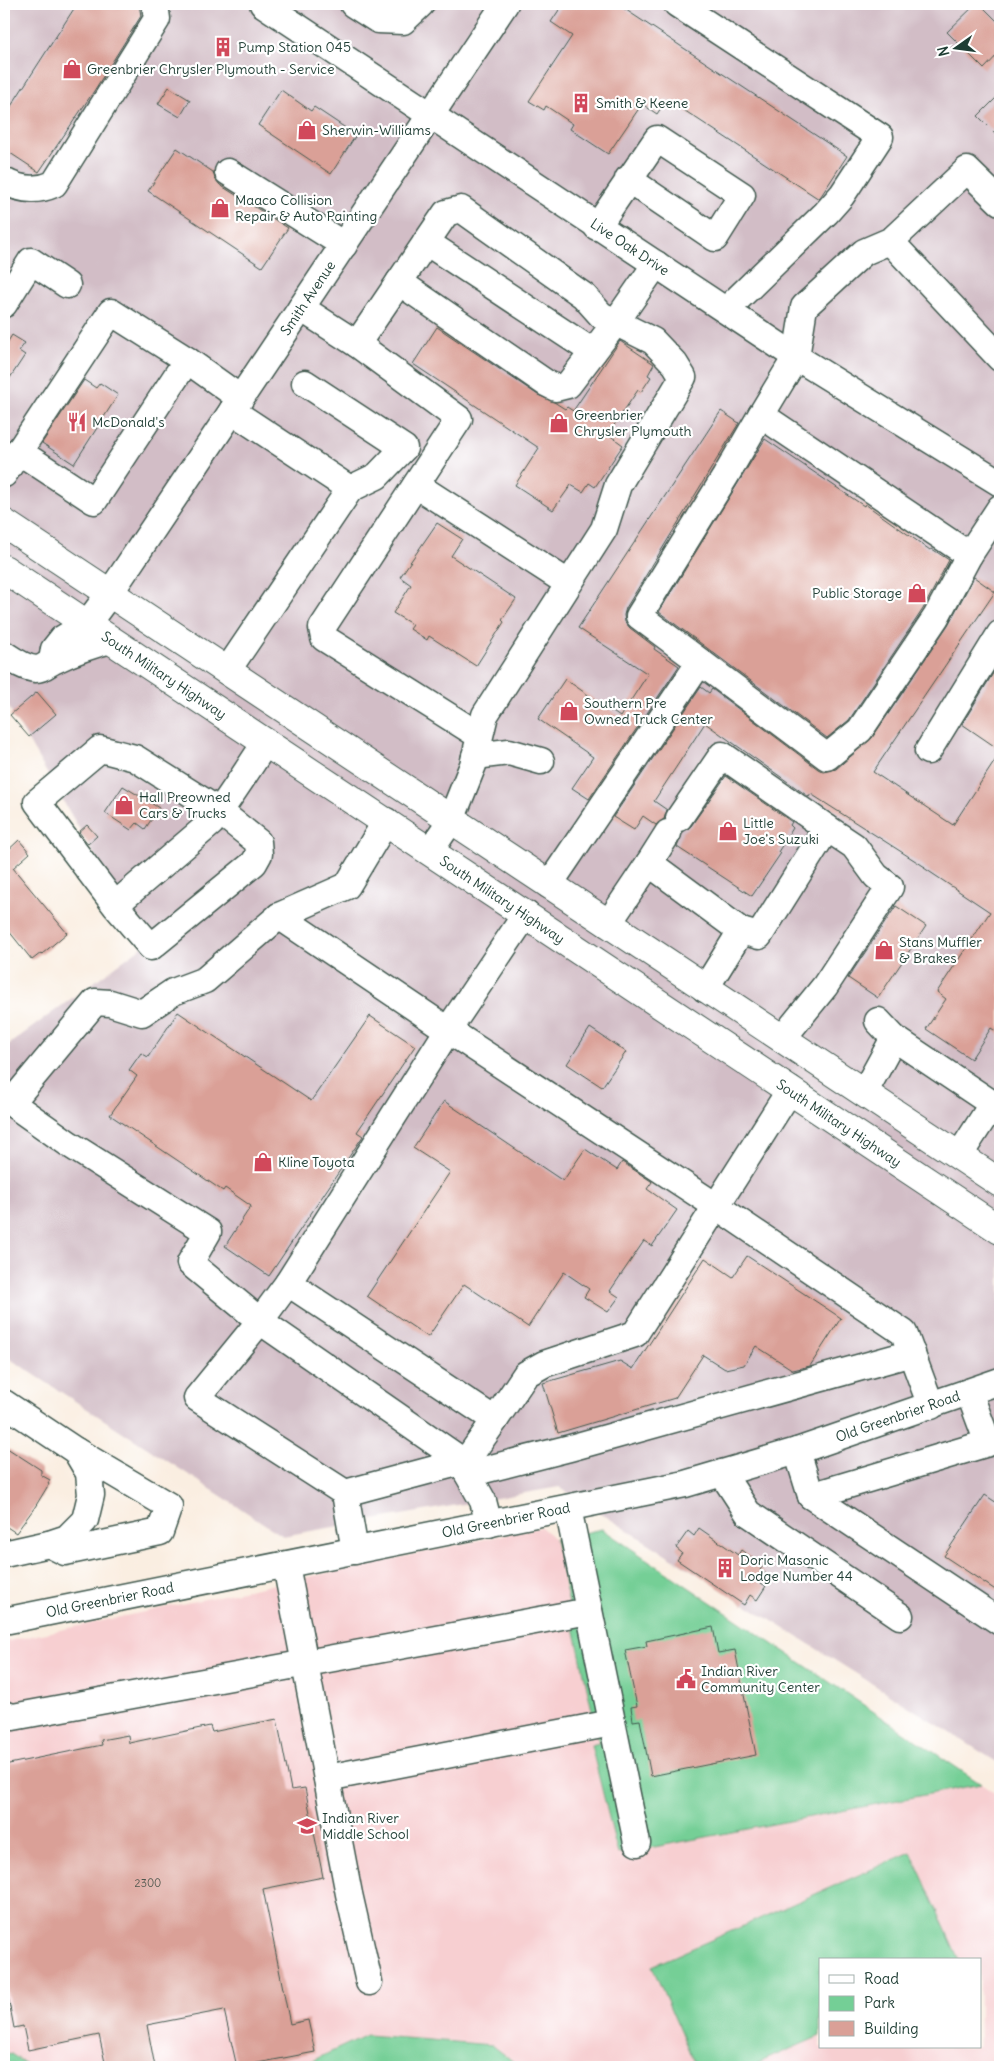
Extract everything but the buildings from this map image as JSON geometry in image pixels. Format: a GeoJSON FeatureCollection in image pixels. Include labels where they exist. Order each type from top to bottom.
{"type":"FeatureCollection","features":[{"type":"Feature","properties":{"kind":"main road"},"geometry":{"type":"LineString","coordinates":[[4,523],[1000,1183]]}},
{"type":"Feature","properties":{"kind":"main road","name":"South Military Highway"},"geometry":{"type":"LineString","coordinates":[[4,569],[1000,1230]]}},
{"type":"Feature","properties":{"kind":"street"},"geometry":{"type":"LineString","coordinates":[[4,181],[24,189],[47,187],[54,184],[157,19],[155,4]]}},
{"type":"Feature","properties":{"kind":"street","name":"Live Oak Drive"},"geometry":{"type":"LineString","coordinates":[[263,4],[796,357],[998,477]]}},
{"type":"Feature","properties":{"kind":"street"},"geometry":{"type":"LineString","coordinates":[[353,4],[378,20],[403,22],[421,4]]}},
{"type":"Feature","properties":{"kind":"street","name":"Smith Avenue"},"geometry":{"type":"LineString","coordinates":[[87,624],[110,593],[505,4]]}},
{"type":"Feature","properties":{"kind":"street"},"geometry":{"type":"LineString","coordinates":[[677,4],[880,137],[842,195],[826,213],[726,310]]}},
{"type":"Feature","properties":{"kind":"street"},"geometry":{"type":"LineString","coordinates":[[1000,202],[967,170],[890,241],[864,252],[804,307],[796,357],[639,616],[827,757],[860,730],[936,617],[969,555],[1000,508]]}},
{"type":"Feature","properties":{"kind":"street"},"geometry":{"type":"LineString","coordinates":[[228,172],[344,245]]}},
{"type":"Feature","properties":{"kind":"street"},"geometry":{"type":"LineString","coordinates":[[597,226],[628,179]]}},
{"type":"Feature","properties":{"kind":"street"},"geometry":{"type":"LineString","coordinates":[[357,344],[446,213],[461,209],[584,296],[601,315],[653,341],[675,364],[683,377],[618,485],[604,529],[485,715],[478,746],[451,820],[430,851]]}},
{"type":"Feature","properties":{"kind":"street"},"geometry":{"type":"LineString","coordinates":[[890,241],[1000,358]]}},
{"type":"Feature","properties":{"kind":"street"},"geometry":{"type":"LineString","coordinates":[[426,242],[593,352]]}},
{"type":"Feature","properties":{"kind":"street"},"geometry":{"type":"LineString","coordinates":[[4,304],[32,261],[68,285]]}},
{"type":"Feature","properties":{"kind":"street"},"geometry":{"type":"LineString","coordinates":[[399,282],[556,388],[568,385],[616,322],[656,264]]}},
{"type":"Feature","properties":{"kind":"street"},"geometry":{"type":"LineString","coordinates":[[301,308],[357,344],[459,419],[322,628],[324,638],[478,746],[509,752],[541,762]]}},
{"type":"Feature","properties":{"kind":"street"},"geometry":{"type":"LineString","coordinates":[[4,474],[111,312],[187,360],[236,405],[350,489]]}},
{"type":"Feature","properties":{"kind":"street"},"geometry":{"type":"LineString","coordinates":[[18,451],[94,501],[187,360]]}},
{"type":"Feature","properties":{"kind":"street"},"geometry":{"type":"LineString","coordinates":[[305,383],[404,448],[422,476],[568,583]]}},
{"type":"Feature","properties":{"kind":"street"},"geometry":{"type":"LineString","coordinates":[[761,415],[969,555]]}},
{"type":"Feature","properties":{"kind":"street"},"geometry":{"type":"LineString","coordinates":[[227,671],[350,489],[377,476],[404,448]]}},
{"type":"Feature","properties":{"kind":"street"},"geometry":{"type":"LineString","coordinates":[[52,661],[54,650],[62,639],[87,624]]}},
{"type":"Feature","properties":{"kind":"street"},"geometry":{"type":"LineString","coordinates":[[928,751],[1000,634]]}},
{"type":"Feature","properties":{"kind":"street"},"geometry":{"type":"LineString","coordinates":[[4,654],[26,666],[37,669],[78,649],[111,640]]}},
{"type":"Feature","properties":{"kind":"street"},"geometry":{"type":"LineString","coordinates":[[549,885],[700,662]]}},
{"type":"Feature","properties":{"kind":"street"},"geometry":{"type":"LineString","coordinates":[[115,905],[211,823],[239,785],[266,742]]}},
{"type":"Feature","properties":{"kind":"street"},"geometry":{"type":"LineString","coordinates":[[100,750],[135,758],[220,811],[258,842],[259,854],[254,863],[151,947],[115,905],[37,802],[100,750]]}},
{"type":"Feature","properties":{"kind":"street"},"geometry":{"type":"LineString","coordinates":[[608,924],[722,754],[854,846],[876,876],[890,886],[824,986],[782,1039]]}},
{"type":"Feature","properties":{"kind":"street"},"geometry":{"type":"LineString","coordinates":[[386,821],[347,886],[279,916],[205,980],[173,992],[142,1013],[110,1003],[95,1002],[11,1103],[69,1144],[208,1232],[190,1263],[260,1321],[455,1456],[465,1468],[483,1501],[489,1524]]}},
{"type":"Feature","properties":{"kind":"street"},"geometry":{"type":"LineString","coordinates":[[648,863],[740,931],[759,936],[827,828]]}},
{"type":"Feature","properties":{"kind":"street"},"geometry":{"type":"LineString","coordinates":[[526,914],[448,1030],[288,1283],[260,1321],[197,1398],[345,1493],[570,1448],[912,1353]]}},
{"type":"Feature","properties":{"kind":"street"},"geometry":{"type":"LineString","coordinates":[[279,916],[904,1333],[931,1406]]}},
{"type":"Feature","properties":{"kind":"street"},"geometry":{"type":"LineString","coordinates":[[705,988],[740,931]]}},
{"type":"Feature","properties":{"kind":"street"},"geometry":{"type":"LineString","coordinates":[[864,1093],[886,1030],[996,1106],[959,1156]]}},
{"type":"Feature","properties":{"kind":"street"},"geometry":{"type":"LineString","coordinates":[[465,1468],[469,1457],[526,1374],[544,1364],[635,1334],[790,1090]]}},
{"type":"Feature","properties":{"kind":"street"},"geometry":{"type":"LineString","coordinates":[[288,1283],[495,1420]]}},
{"type":"Feature","properties":{"kind":"street","name":"Old Greenbrier Road"},"geometry":{"type":"LineString","coordinates":[[4,1621],[685,1484],[797,1451],[1000,1381]]}},
{"type":"Feature","properties":{"kind":"street"},"geometry":{"type":"LineString","coordinates":[[811,1496],[994,1441],[969,1392]]}},
{"type":"Feature","properties":{"kind":"street"},"geometry":{"type":"LineString","coordinates":[[4,1404],[76,1451],[170,1506],[160,1532],[66,1552],[49,1544]]}},
{"type":"Feature","properties":{"kind":"street"},"geometry":{"type":"LineString","coordinates":[[4,1554],[67,1538],[85,1520],[91,1495],[89,1473],[76,1451]]}},
{"type":"Feature","properties":{"kind":"street"},"geometry":{"type":"LineString","coordinates":[[797,1451],[811,1496],[1000,1622]]}},
{"type":"Feature","properties":{"kind":"street"},"geometry":{"type":"LineString","coordinates":[[722,1473],[748,1513],[900,1616]]}},
{"type":"Feature","properties":{"kind":"street"},"geometry":{"type":"LineString","coordinates":[[345,1493],[355,1551]]}},
{"type":"Feature","properties":{"kind":"street"},"geometry":{"type":"LineString","coordinates":[[568,1508],[637,1843]]}},
{"type":"Feature","properties":{"kind":"street"},"geometry":{"type":"LineString","coordinates":[[286,1565],[369,1982]]}},
{"type":"Feature","properties":{"kind":"street"},"geometry":{"type":"LineString","coordinates":[[4,1714],[13,1717],[589,1611]]}},
{"type":"Feature","properties":{"kind":"street"},"geometry":{"type":"LineString","coordinates":[[327,1778],[612,1723]]}},
{"type":"Feature","properties":{"kind":"shaded area"},"geometry":{"type":"Polygon","coordinates":[[[4,4],[1000,4],[1000,1764],[559,1487],[283,1536],[4,1355],[4,1048],[146,944],[4,699],[4,4]]]}},
{"type":"Feature","properties":{"kind":"shaded area","name":"Indian River Middle School"},"geometry":{"type":"Polygon","coordinates":[[[541,1527],[555,1539],[599,1743],[591,1746],[618,1854],[981,1784],[1000,1797],[1000,2067],[4,2067],[4,1642],[541,1527]]]}},
{"type":"Feature","properties":{"kind":"green space"},"geometry":{"type":"Polygon","coordinates":[[[602,1529],[981,1784],[618,1854],[591,1745],[599,1743],[555,1539],[602,1529]]]}},
{"type":"Feature","properties":{"kind":"green space"},"geometry":{"type":"Polygon","coordinates":[[[911,1852],[958,1958],[819,1958],[819,2036],[749,2067],[696,2067],[652,1966],[911,1852]]]}},
{"type":"Feature","properties":{"kind":"green space"},"geometry":{"type":"Polygon","coordinates":[[[367,2035],[492,2045],[520,2067],[299,2067],[367,2035]]]}},
{"type":"Feature","properties":{"kind":"green space"},"geometry":{"type":"Polygon","coordinates":[[[4,2052],[11,2054],[31,2067],[4,2067],[4,2052]]]}},
{"type":"Feature","properties":{"kind":"place","name":"Pump Station 045"},"geometry":{"type":"Point","coordinates":[223,47]}},
{"type":"Feature","properties":{"kind":"place","name":"Greenbrier Chrysler Plymouth - Service"},"geometry":{"type":"Point","coordinates":[72,69]}},
{"type":"Feature","properties":{"kind":"place","name":"Smith & Keene"},"geometry":{"type":"Point","coordinates":[581,103]}},
{"type":"Feature","properties":{"kind":"place","name":"Sherwin-Williams"},"geometry":{"type":"Point","coordinates":[307,130]}},
{"type":"Feature","properties":{"kind":"place","name":"Maaco Collision Repair & Auto Painting"},"geometry":{"type":"Point","coordinates":[220,208]}},
{"type":"Feature","properties":{"kind":"place","name":"McDonald's"},"geometry":{"type":"Point","coordinates":[77,422]}},
{"type":"Feature","properties":{"kind":"place","name":"Greenbrier Chrysler Plymouth"},"geometry":{"type":"Point","coordinates":[559,423]}},
{"type":"Feature","properties":{"kind":"place","name":"Public Storage"},"geometry":{"type":"Point","coordinates":[917,593]}},
{"type":"Feature","properties":{"kind":"place","name":"Southern Pre Owned Truck Center"},"geometry":{"type":"Point","coordinates":[569,711]}},
{"type":"Feature","properties":{"kind":"place","name":"Hall Preowned Cars & Trucks"},"geometry":{"type":"Point","coordinates":[124,805]}},
{"type":"Feature","properties":{"kind":"place","name":"Little Joe's Suzuki"},"geometry":{"type":"Point","coordinates":[728,831]}},
{"type":"Feature","properties":{"kind":"place","name":"Stans Muffler & Brakes"},"geometry":{"type":"Point","coordinates":[884,950]}},
{"type":"Feature","properties":{"kind":"place","name":"Kline Toyota"},"geometry":{"type":"Point","coordinates":[263,1162]}},
{"type":"Feature","properties":{"kind":"place","name":"Doric Masonic Lodge Number 44"},"geometry":{"type":"Point","coordinates":[725,1568]}},
{"type":"Feature","properties":{"kind":"place","name":"Indian River Community Center"},"geometry":{"type":"Point","coordinates":[686,1679]}},
{"type":"Feature","properties":{"kind":"place","name":"Indian River Middle School"},"geometry":{"type":"Point","coordinates":[307,1826]}}]}
